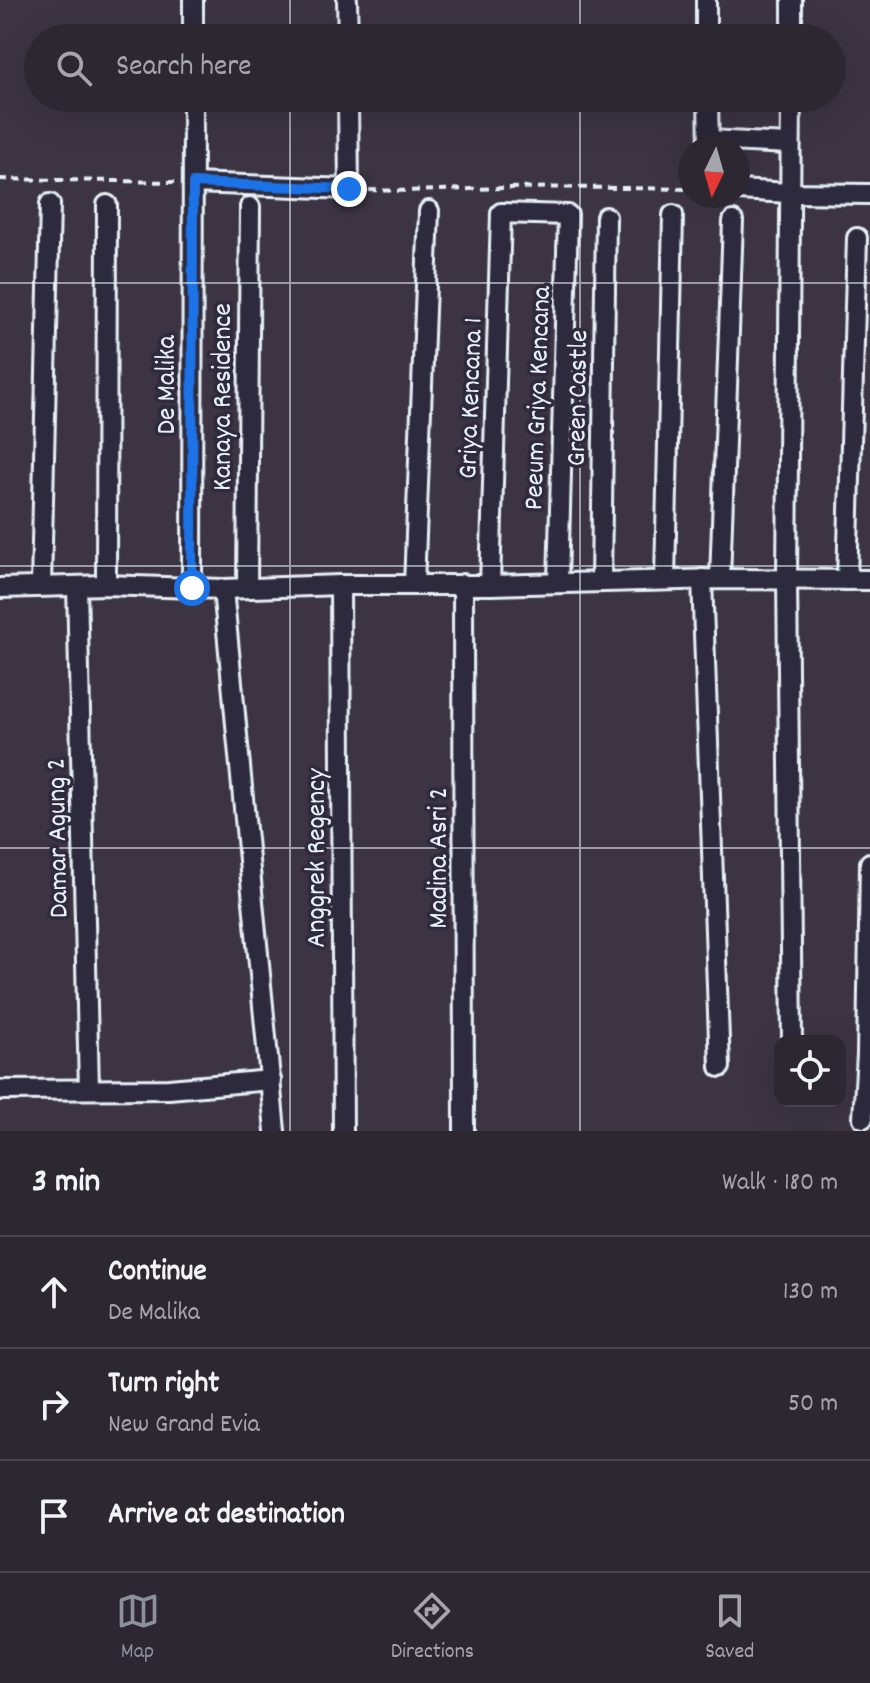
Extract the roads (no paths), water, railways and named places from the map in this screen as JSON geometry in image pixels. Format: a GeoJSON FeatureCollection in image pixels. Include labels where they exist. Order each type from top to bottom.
{"type":"FeatureCollection","features":[{"type":"Feature","properties":{"kind":"street"},"geometry":{"type":"LineString","coordinates":[[193,0],[193,24]]}},
{"type":"Feature","properties":{"kind":"street"},"geometry":{"type":"LineString","coordinates":[[347,0],[348,24]]}},
{"type":"Feature","properties":{"kind":"street"},"geometry":{"type":"LineString","coordinates":[[706,0],[706,24]]}},
{"type":"Feature","properties":{"kind":"street"},"geometry":{"type":"LineString","coordinates":[[792,0],[792,24]]}},
{"type":"Feature","properties":{"kind":"street","name":"De Malika"},"geometry":{"type":"LineString","coordinates":[[192,588],[193,112]]}},
{"type":"Feature","properties":{"kind":"street"},"geometry":{"type":"LineString","coordinates":[[193,183],[349,189],[348,112]]}},
{"type":"Feature","properties":{"kind":"street"},"geometry":{"type":"LineString","coordinates":[[708,112],[709,136]]}},
{"type":"Feature","properties":{"kind":"street"},"geometry":{"type":"LineString","coordinates":[[791,112],[787,579],[792,1035]]}},
{"type":"Feature","properties":{"kind":"street"},"geometry":{"type":"LineString","coordinates":[[750,144],[790,144]]}},
{"type":"Feature","properties":{"kind":"street"},"geometry":{"type":"LineString","coordinates":[[750,191],[870,194]]}},
{"type":"Feature","properties":{"kind":"street"},"geometry":{"type":"LineString","coordinates":[[41,586],[50,204]]}},
{"type":"Feature","properties":{"kind":"street"},"geometry":{"type":"LineString","coordinates":[[106,585],[107,205]]}},
{"type":"Feature","properties":{"kind":"street","name":"Kanaya Residence"},"geometry":{"type":"LineString","coordinates":[[247,588],[250,207]]}},
{"type":"Feature","properties":{"kind":"street"},"geometry":{"type":"LineString","coordinates":[[414,585],[429,211]]}},
{"type":"Feature","properties":{"kind":"street","name":"Peeum Griya Kencana"},"geometry":{"type":"LineString","coordinates":[[501,213],[568,215],[558,582]]}},
{"type":"Feature","properties":{"kind":"street","name":"Griya Kencana 1"},"geometry":{"type":"LineString","coordinates":[[490,585],[501,213]]}},
{"type":"Feature","properties":{"kind":"street"},"geometry":{"type":"LineString","coordinates":[[665,580],[673,215]]}},
{"type":"Feature","properties":{"kind":"street","name":"Green Castle"},"geometry":{"type":"LineString","coordinates":[[601,581],[606,217]]}},
{"type":"Feature","properties":{"kind":"street"},"geometry":{"type":"LineString","coordinates":[[720,1067],[711,579],[733,221]]}},
{"type":"Feature","properties":{"kind":"street"},"geometry":{"type":"LineString","coordinates":[[847,580],[857,238]]}},
{"type":"Feature","properties":{"kind":"street"},"geometry":{"type":"LineString","coordinates":[[0,588],[106,585],[223,589],[711,579],[870,580]]}},
{"type":"Feature","properties":{"kind":"street","name":"Madina Asri 2"},"geometry":{"type":"LineString","coordinates":[[463,584],[464,1131]]}},
{"type":"Feature","properties":{"kind":"street","name":"Anggrek Regency"},"geometry":{"type":"LineString","coordinates":[[340,585],[343,1131]]}},
{"type":"Feature","properties":{"kind":"street","name":"Damar Agung 2"},"geometry":{"type":"LineString","coordinates":[[77,586],[89,1089]]}},
{"type":"Feature","properties":{"kind":"street"},"geometry":{"type":"LineString","coordinates":[[223,589],[275,1131]]}},
{"type":"Feature","properties":{"kind":"street"},"geometry":{"type":"LineString","coordinates":[[863,1118],[870,863]]}},
{"type":"Feature","properties":{"kind":"street"},"geometry":{"type":"LineString","coordinates":[[0,1090],[169,1089],[271,1080]]}}]}
